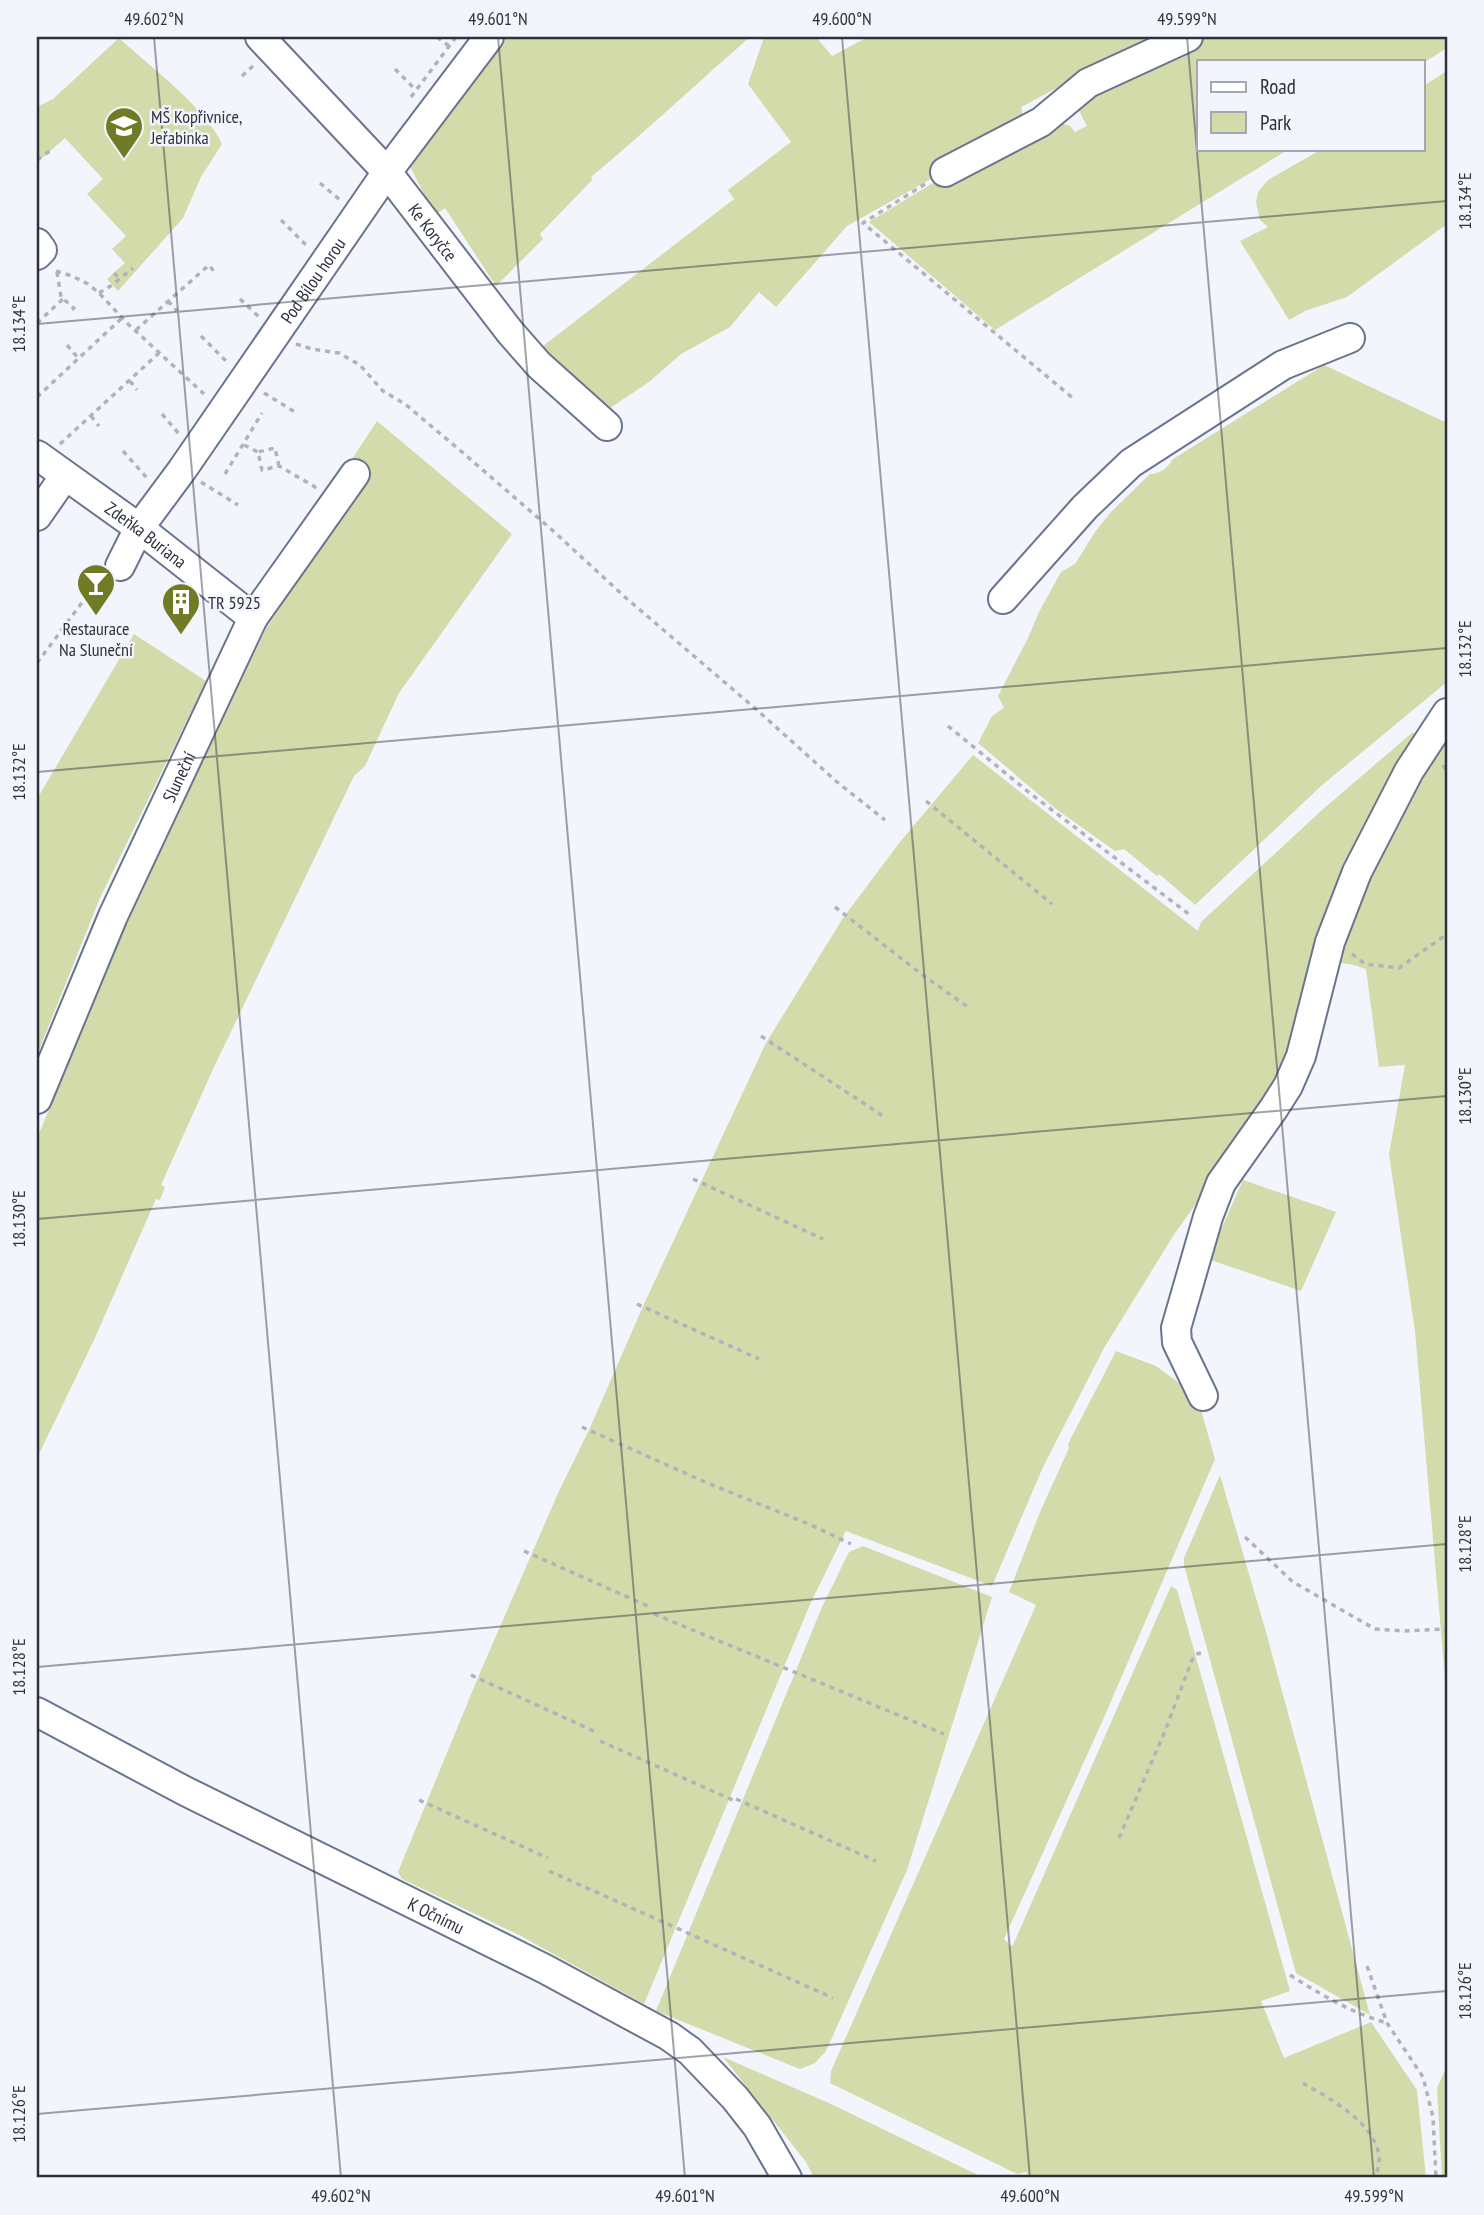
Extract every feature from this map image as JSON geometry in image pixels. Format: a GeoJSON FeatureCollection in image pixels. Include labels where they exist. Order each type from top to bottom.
{"type":"FeatureCollection","features":[{"type":"Feature","properties":{"kind":"street","name":"Ke Koryčce"},"geometry":{"type":"LineString","coordinates":[[260,37],[387,172],[510,332],[540,365],[607,426]]}},
{"type":"Feature","properties":{"kind":"street","name":"Pod Bílou horou"},"geometry":{"type":"LineString","coordinates":[[120,566],[139,528],[224,411],[387,172],[420,98],[489,37]]}},
{"type":"Feature","properties":{"kind":"street"},"geometry":{"type":"LineString","coordinates":[[945,172],[1041,122],[1088,83],[1188,37]]}},
{"type":"Feature","properties":{"kind":"street"},"geometry":{"type":"LineString","coordinates":[[37,243],[47,265]]}},
{"type":"Feature","properties":{"kind":"street"},"geometry":{"type":"LineString","coordinates":[[1003,599],[1085,507],[1131,463],[1283,365],[1350,338]]}},
{"type":"Feature","properties":{"kind":"street","name":"Zdeňka Buriana"},"geometry":{"type":"LineString","coordinates":[[44,453],[64,477],[139,528],[253,618]]}},
{"type":"Feature","properties":{"kind":"street","name":"Sluneční"},"geometry":{"type":"LineString","coordinates":[[37,1099],[113,916],[253,618],[355,474]]}},
{"type":"Feature","properties":{"kind":"street"},"geometry":{"type":"LineString","coordinates":[[37,516],[64,477]]}},
{"type":"Feature","properties":{"kind":"street"},"geometry":{"type":"LineString","coordinates":[[1203,1396],[1177,1342],[1176,1328],[1208,1217],[1221,1183],[1288,1086],[1301,1056],[1331,942],[1357,872],[1409,771],[1447,713]]}},
{"type":"Feature","properties":{"kind":"street","name":"K Očnímu"},"geometry":{"type":"LineString","coordinates":[[37,1712],[185,1791],[545,1969],[669,2036],[690,2052],[736,2098],[762,2134],[787,2178]]}},
{"type":"Feature","properties":{"kind":"path"},"geometry":{"type":"LineString","coordinates":[[395,69],[420,98],[456,37]]}},
{"type":"Feature","properties":{"kind":"path"},"geometry":{"type":"LineString","coordinates":[[37,160],[51,150]]}},
{"type":"Feature","properties":{"kind":"path"},"geometry":{"type":"LineString","coordinates":[[945,172],[863,223],[1074,398]]}},
{"type":"Feature","properties":{"kind":"path"},"geometry":{"type":"LineString","coordinates":[[281,220],[326,261]]}},
{"type":"Feature","properties":{"kind":"path"},"geometry":{"type":"LineString","coordinates":[[47,265],[80,280],[99,293],[159,353],[224,411]]}},
{"type":"Feature","properties":{"kind":"path"},"geometry":{"type":"LineString","coordinates":[[47,265],[61,297],[74,308],[71,310]]}},
{"type":"Feature","properties":{"kind":"path"},"geometry":{"type":"LineString","coordinates":[[136,330],[209,265],[216,274]]}},
{"type":"Feature","properties":{"kind":"path"},"geometry":{"type":"LineString","coordinates":[[99,293],[133,268]]}},
{"type":"Feature","properties":{"kind":"path"},"geometry":{"type":"LineString","coordinates":[[114,273],[120,279]]}},
{"type":"Feature","properties":{"kind":"path"},"geometry":{"type":"LineString","coordinates":[[37,323],[63,299]]}},
{"type":"Feature","properties":{"kind":"path"},"geometry":{"type":"LineString","coordinates":[[168,301],[177,311]]}},
{"type":"Feature","properties":{"kind":"path"},"geometry":{"type":"LineString","coordinates":[[37,313],[43,320]]}},
{"type":"Feature","properties":{"kind":"path"},"geometry":{"type":"LineString","coordinates":[[37,395],[122,318]]}},
{"type":"Feature","properties":{"kind":"path"},"geometry":{"type":"LineString","coordinates":[[277,330],[292,343],[339,352],[360,365],[383,391],[405,404],[462,452],[837,782],[885,820]]}},
{"type":"Feature","properties":{"kind":"path"},"geometry":{"type":"LineString","coordinates":[[201,336],[245,378],[295,412]]}},
{"type":"Feature","properties":{"kind":"path"},"geometry":{"type":"LineString","coordinates":[[67,345],[79,359]]}},
{"type":"Feature","properties":{"kind":"path"},"geometry":{"type":"LineString","coordinates":[[44,453],[91,416],[159,353]]}},
{"type":"Feature","properties":{"kind":"path"},"geometry":{"type":"LineString","coordinates":[[130,381],[137,390]]}},
{"type":"Feature","properties":{"kind":"path"},"geometry":{"type":"LineString","coordinates":[[225,474],[262,412]]}},
{"type":"Feature","properties":{"kind":"path"},"geometry":{"type":"LineString","coordinates":[[91,416],[99,426]]}},
{"type":"Feature","properties":{"kind":"path"},"geometry":{"type":"LineString","coordinates":[[243,445],[258,452],[275,448],[279,466]]}},
{"type":"Feature","properties":{"kind":"path"},"geometry":{"type":"LineString","coordinates":[[122,451],[145,476],[174,481],[238,505]]}},
{"type":"Feature","properties":{"kind":"path"},"geometry":{"type":"LineString","coordinates":[[258,452],[262,470],[279,466],[337,500]]}},
{"type":"Feature","properties":{"kind":"path"},"geometry":{"type":"LineString","coordinates":[[37,663],[104,572],[120,566]]}},
{"type":"Feature","properties":{"kind":"path"},"geometry":{"type":"LineString","coordinates":[[89,593],[94,597]]}},
{"type":"Feature","properties":{"kind":"path"},"geometry":{"type":"LineString","coordinates":[[948,726],[1031,794],[1190,915]]}},
{"type":"Feature","properties":{"kind":"path"},"geometry":{"type":"LineString","coordinates":[[926,801],[1052,904]]}},
{"type":"Feature","properties":{"kind":"path"},"geometry":{"type":"LineString","coordinates":[[835,907],[971,1009]]}},
{"type":"Feature","properties":{"kind":"path"},"geometry":{"type":"LineString","coordinates":[[1366,964],[1399,968],[1447,934]]}},
{"type":"Feature","properties":{"kind":"path"},"geometry":{"type":"LineString","coordinates":[[761,1036],[886,1118]]}},
{"type":"Feature","properties":{"kind":"path"},"geometry":{"type":"LineString","coordinates":[[693,1179],[823,1238]]}},
{"type":"Feature","properties":{"kind":"path"},"geometry":{"type":"LineString","coordinates":[[637,1304],[759,1359]]}},
{"type":"Feature","properties":{"kind":"path"},"geometry":{"type":"LineString","coordinates":[[582,1427],[850,1544]]}},
{"type":"Feature","properties":{"kind":"path"},"geometry":{"type":"LineString","coordinates":[[1245,1537],[1293,1582],[1376,1629],[1447,1629]]}},
{"type":"Feature","properties":{"kind":"path"},"geometry":{"type":"LineString","coordinates":[[524,1551],[650,1607]]}},
{"type":"Feature","properties":{"kind":"path"},"geometry":{"type":"LineString","coordinates":[[654,1614],[944,1734]]}},
{"type":"Feature","properties":{"kind":"path"},"geometry":{"type":"LineString","coordinates":[[1119,1838],[1192,1660],[1196,1654],[1201,1653]]}},
{"type":"Feature","properties":{"kind":"path"},"geometry":{"type":"LineString","coordinates":[[471,1675],[598,1733]]}},
{"type":"Feature","properties":{"kind":"path"},"geometry":{"type":"LineString","coordinates":[[600,1741],[876,1861]]}},
{"type":"Feature","properties":{"kind":"path"},"geometry":{"type":"LineString","coordinates":[[419,1800],[548,1858]]}},
{"type":"Feature","properties":{"kind":"path"},"geometry":{"type":"LineString","coordinates":[[549,1871],[834,1997]]}},
{"type":"Feature","properties":{"kind":"path"},"geometry":{"type":"LineString","coordinates":[[1367,1966],[1387,2023],[1423,2077],[1433,2117],[1436,2178]]}},
{"type":"Feature","properties":{"kind":"path"},"geometry":{"type":"LineString","coordinates":[[1290,1975],[1324,1997],[1387,2023]]}},
{"type":"Feature","properties":{"kind":"path"},"geometry":{"type":"LineString","coordinates":[[1303,2083],[1359,2121],[1376,2145],[1380,2160],[1376,2178]]}},
{"type":"Feature","properties":{"kind":"green space"},"geometry":{"type":"Polygon","coordinates":[[[503,37],[750,37],[591,177],[592,180],[540,234],[543,239],[496,286],[445,208],[435,215],[407,161],[503,37]]]}},
{"type":"Feature","properties":{"kind":"green space"},"geometry":{"type":"Polygon","coordinates":[[[762,37],[816,37],[832,56],[868,37],[1153,37],[1021,107],[1025,126],[847,226],[776,307],[759,292],[730,327],[681,354],[649,382],[607,410],[552,358],[543,346],[734,199],[728,190],[791,142],[748,84],[762,37]]]}},
{"type":"Feature","properties":{"kind":"green space"},"geometry":{"type":"Polygon","coordinates":[[[1206,37],[1447,37],[1447,48],[1424,62],[1424,60],[1197,60],[1197,150],[1287,150],[995,330],[869,222],[946,175],[1061,123],[1070,126],[1075,132],[1087,126],[1076,105],[1206,37]]]}},
{"type":"Feature","properties":{"kind":"green space","name":"MŠ Kopřivnice, Jeřabinka"},"geometry":{"type":"Polygon","coordinates":[[[119,38],[190,102],[214,130],[222,144],[201,177],[183,218],[118,291],[107,279],[125,263],[112,249],[126,236],[87,194],[103,179],[65,138],[37,160],[37,107],[53,99],[119,38]]]}},
{"type":"Feature","properties":{"kind":"green space"},"geometry":{"type":"Polygon","coordinates":[[[1447,71],[1447,224],[1347,297],[1305,311],[1289,320],[1240,241],[1268,227],[1260,220],[1256,202],[1258,192],[1268,180],[1320,150],[1424,150],[1424,85],[1447,71]]]}},
{"type":"Feature","properties":{"kind":"green space"},"geometry":{"type":"Polygon","coordinates":[[[1324,365],[1447,423],[1447,682],[1321,786],[1195,905],[1124,849],[1115,851],[1056,809],[978,743],[992,716],[1004,708],[998,696],[1061,572],[1075,564],[1111,512],[1150,474],[1161,471],[1173,459],[1324,365]]]}},
{"type":"Feature","properties":{"kind":"green space"},"geometry":{"type":"Polygon","coordinates":[[[377,421],[512,534],[399,693],[365,766],[354,776],[214,1067],[161,1185],[165,1187],[160,1200],[156,1199],[94,1340],[37,1458],[37,1139],[118,938],[266,629],[366,478],[348,465],[377,421]]]}},
{"type":"Feature","properties":{"kind":"green space"},"geometry":{"type":"Polygon","coordinates":[[[134,634],[206,681],[100,898],[37,1055],[37,799],[134,634]]]}},
{"type":"Feature","properties":{"kind":"green space"},"geometry":{"type":"Polygon","coordinates":[[[1413,732],[1421,739],[1291,1065],[1255,1122],[1175,1233],[1104,1348],[1043,1467],[992,1586],[846,1531],[811,1602],[644,2004],[521,1936],[402,1879],[398,1872],[559,1491],[766,1043],[843,918],[900,842],[973,755],[1198,931],[1201,922],[1322,810],[1413,732]]]}},
{"type":"Feature","properties":{"kind":"green space"},"geometry":{"type":"Polygon","coordinates":[[[1447,735],[1447,1701],[1415,1331],[1389,1154],[1405,1065],[1379,1067],[1366,969],[1334,962],[1348,920],[1404,799],[1447,735]]]}},
{"type":"Feature","properties":{"kind":"green space"},"geometry":{"type":"Polygon","coordinates":[[[1243,1180],[1336,1212],[1301,1291],[1208,1259],[1243,1180]]]}},
{"type":"Feature","properties":{"kind":"green space"},"geometry":{"type":"Polygon","coordinates":[[[1116,1351],[1156,1366],[1197,1396],[1215,1459],[1106,1713],[1004,1939],[1013,1945],[1171,1586],[1177,1590],[1290,1991],[1261,2001],[1284,2058],[1371,2022],[1417,2090],[1426,2178],[1031,2178],[1026,2172],[1018,2174],[1009,2170],[830,2083],[831,2071],[1036,1605],[1009,1592],[1040,1512],[1069,1448],[1068,1444],[1116,1351]]]}},
{"type":"Feature","properties":{"kind":"green space"},"geometry":{"type":"Polygon","coordinates":[[[1220,1475],[1266,1632],[1370,2015],[1296,1973],[1184,1565],[1184,1558],[1220,1475]]]}},
{"type":"Feature","properties":{"kind":"green space"},"geometry":{"type":"Polygon","coordinates":[[[863,1546],[992,1597],[907,1870],[826,2051],[815,2063],[800,2069],[656,2011],[822,1607],[849,1552],[863,1546]]]}},
{"type":"Feature","properties":{"kind":"green space"},"geometry":{"type":"Polygon","coordinates":[[[723,2057],[831,2104],[984,2178],[814,2178],[806,2162],[723,2057]]]}},
{"type":"Feature","properties":{"kind":"green space"},"geometry":{"type":"Polygon","coordinates":[[[1447,2066],[1447,2178],[1442,2178],[1437,2088],[1447,2066]]]}},
{"type":"Feature","properties":{"kind":"place","name":"MŠ Kopřivnice, Jeřabinka"},"geometry":{"type":"Point","coordinates":[124,160]}},
{"type":"Feature","properties":{"kind":"place","name":"Restaurace Na Sluneční"},"geometry":{"type":"Point","coordinates":[96,617]}},
{"type":"Feature","properties":{"kind":"place","name":"TR 5925"},"geometry":{"type":"Point","coordinates":[181,636]}}]}
